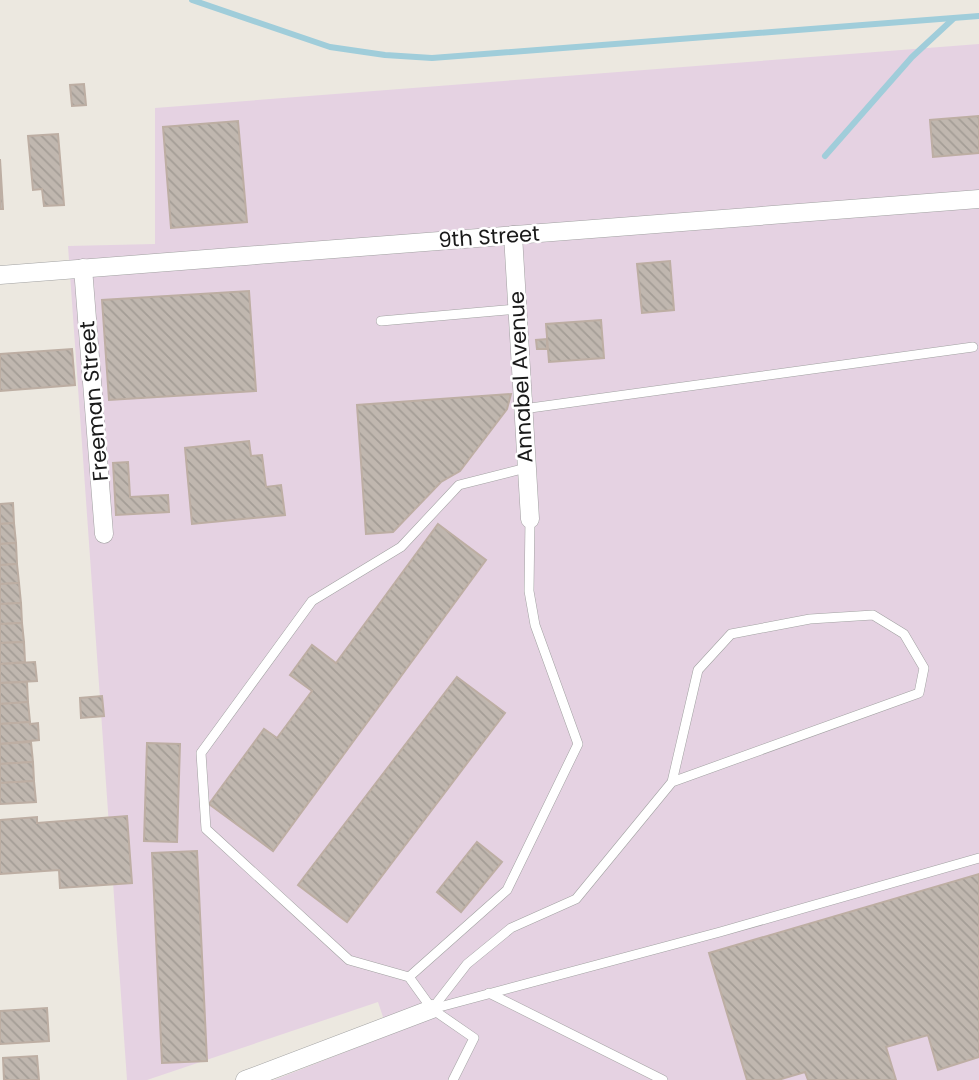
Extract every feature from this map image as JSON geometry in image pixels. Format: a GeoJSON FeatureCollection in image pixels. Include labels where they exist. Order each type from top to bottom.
{"type":"FeatureCollection","features":[{"type":"Feature","properties":{"kind":"street","name":"9th Street"},"geometry":{"type":"LineString","coordinates":[[0,275],[979,200]]}},
{"type":"Feature","properties":{"kind":"street","name":"Annabel Avenue"},"geometry":{"type":"LineString","coordinates":[[513,235],[530,519]]}},
{"type":"Feature","properties":{"kind":"street","name":"Freeman Street"},"geometry":{"type":"LineString","coordinates":[[83,268],[104,534]]}},
{"type":"Feature","properties":{"kind":"street"},"geometry":{"type":"LineString","coordinates":[[245,1080],[432,1009]]}},
{"type":"Feature","properties":{"kind":"lane"},"geometry":{"type":"LineString","coordinates":[[381,321],[517,309]]}},
{"type":"Feature","properties":{"kind":"lane"},"geometry":{"type":"LineString","coordinates":[[523,409],[973,347]]}},
{"type":"Feature","properties":{"kind":"lane"},"geometry":{"type":"LineString","coordinates":[[453,1080],[474,1038],[432,1009],[409,977],[349,960],[206,829],[201,753],[312,601],[401,547],[459,485],[526,468]]}},
{"type":"Feature","properties":{"kind":"lane"},"geometry":{"type":"LineString","coordinates":[[409,977],[507,890],[578,744],[535,625],[529,591],[530,519]]}},
{"type":"Feature","properties":{"kind":"lane"},"geometry":{"type":"LineString","coordinates":[[432,1009],[467,964],[511,928],[576,899],[672,782],[698,670],[731,634],[810,618],[873,615],[904,634],[924,668],[919,693],[672,782]]}},
{"type":"Feature","properties":{"kind":"lane"},"geometry":{"type":"LineString","coordinates":[[432,1009],[720,932],[979,858]]}},
{"type":"Feature","properties":{"kind":"lane"},"geometry":{"type":"LineString","coordinates":[[489,993],[663,1080]]}},
{"type":"Feature","properties":{"kind":"shaded area"},"geometry":{"type":"Polygon","coordinates":[[[979,44],[979,1080],[274,1080],[389,1035],[378,1002],[147,1080],[127,1080],[68,246],[155,244],[155,108],[979,44]]]}},
{"type":"Feature","properties":{"kind":"building"},"geometry":{"type":"Polygon","coordinates":[[[84,84],[86,105],[72,106],[70,85],[84,84]]]}},
{"type":"Feature","properties":{"kind":"building"},"geometry":{"type":"Polygon","coordinates":[[[979,116],[979,153],[933,157],[930,120],[979,116]]]}},
{"type":"Feature","properties":{"kind":"building"},"geometry":{"type":"Polygon","coordinates":[[[238,121],[247,222],[171,228],[163,127],[238,121]]]}},
{"type":"Feature","properties":{"kind":"building"},"geometry":{"type":"Polygon","coordinates":[[[58,134],[64,205],[44,206],[42,189],[33,190],[28,136],[58,134]]]}},
{"type":"Feature","properties":{"kind":"building"},"geometry":{"type":"Polygon","coordinates":[[[0,159],[3,209],[0,209],[0,159]]]}},
{"type":"Feature","properties":{"kind":"building"},"geometry":{"type":"Polygon","coordinates":[[[670,261],[674,310],[642,313],[637,264],[670,261]]]}},
{"type":"Feature","properties":{"kind":"building"},"geometry":{"type":"Polygon","coordinates":[[[249,291],[256,391],[109,400],[102,300],[249,291]]]}},
{"type":"Feature","properties":{"kind":"building"},"geometry":{"type":"Polygon","coordinates":[[[601,320],[604,358],[549,362],[546,324],[601,320]]]}},
{"type":"Feature","properties":{"kind":"building"},"geometry":{"type":"Polygon","coordinates":[[[547,339],[547,349],[537,349],[536,340],[547,339]]]}},
{"type":"Feature","properties":{"kind":"building"},"geometry":{"type":"Polygon","coordinates":[[[72,349],[75,385],[0,391],[0,354],[72,349]]]}},
{"type":"Feature","properties":{"kind":"building"},"geometry":{"type":"Polygon","coordinates":[[[511,394],[507,409],[460,471],[441,482],[393,532],[366,534],[357,405],[511,394]]]}},
{"type":"Feature","properties":{"kind":"building"},"geometry":{"type":"Polygon","coordinates":[[[249,441],[251,456],[262,455],[266,487],[281,485],[285,515],[192,524],[185,448],[249,441]]]}},
{"type":"Feature","properties":{"kind":"building"},"geometry":{"type":"Polygon","coordinates":[[[128,462],[130,497],[168,495],[169,512],[116,515],[113,463],[128,462]]]}},
{"type":"Feature","properties":{"kind":"building"},"geometry":{"type":"Polygon","coordinates":[[[13,503],[14,523],[0,524],[0,504],[13,503]]]}},
{"type":"Feature","properties":{"kind":"building"},"geometry":{"type":"Polygon","coordinates":[[[14,523],[16,543],[0,544],[0,524],[14,523]]]}},
{"type":"Feature","properties":{"kind":"building"},"geometry":{"type":"Polygon","coordinates":[[[438,524],[486,560],[273,851],[209,804],[264,729],[277,738],[312,691],[290,675],[312,645],[336,663],[438,524]]]}},
{"type":"Feature","properties":{"kind":"building"},"geometry":{"type":"Polygon","coordinates":[[[16,543],[17,564],[0,565],[0,544],[16,543]]]}},
{"type":"Feature","properties":{"kind":"building"},"geometry":{"type":"Polygon","coordinates":[[[17,564],[19,583],[0,584],[0,565],[17,564]]]}},
{"type":"Feature","properties":{"kind":"building"},"geometry":{"type":"Polygon","coordinates":[[[19,583],[21,603],[0,604],[0,584],[19,583]]]}},
{"type":"Feature","properties":{"kind":"building"},"geometry":{"type":"Polygon","coordinates":[[[21,603],[22,623],[0,624],[0,604],[21,603]]]}},
{"type":"Feature","properties":{"kind":"building"},"geometry":{"type":"Polygon","coordinates":[[[22,623],[24,642],[0,643],[0,624],[22,623]]]}},
{"type":"Feature","properties":{"kind":"building"},"geometry":{"type":"Polygon","coordinates":[[[24,642],[25,662],[0,664],[0,643],[24,642]]]}},
{"type":"Feature","properties":{"kind":"building"},"geometry":{"type":"Polygon","coordinates":[[[35,662],[37,681],[0,683],[0,664],[35,662]]]}},
{"type":"Feature","properties":{"kind":"building"},"geometry":{"type":"Polygon","coordinates":[[[457,677],[505,713],[347,922],[298,885],[457,677]]]}},
{"type":"Feature","properties":{"kind":"building"},"geometry":{"type":"Polygon","coordinates":[[[27,682],[28,702],[0,704],[0,683],[27,682]]]}},
{"type":"Feature","properties":{"kind":"building"},"geometry":{"type":"Polygon","coordinates":[[[102,696],[104,716],[81,718],[80,698],[102,696]]]}},
{"type":"Feature","properties":{"kind":"building"},"geometry":{"type":"Polygon","coordinates":[[[28,702],[30,722],[0,724],[0,704],[28,702]]]}},
{"type":"Feature","properties":{"kind":"building"},"geometry":{"type":"Polygon","coordinates":[[[38,723],[39,740],[0,744],[0,724],[38,723]]]}},
{"type":"Feature","properties":{"kind":"building"},"geometry":{"type":"Polygon","coordinates":[[[31,742],[33,762],[0,764],[0,744],[31,742]]]}},
{"type":"Feature","properties":{"kind":"building"},"geometry":{"type":"Polygon","coordinates":[[[147,743],[180,744],[177,842],[144,841],[147,743]]]}},
{"type":"Feature","properties":{"kind":"building"},"geometry":{"type":"Polygon","coordinates":[[[33,762],[34,781],[0,783],[0,764],[33,762]]]}},
{"type":"Feature","properties":{"kind":"building"},"geometry":{"type":"Polygon","coordinates":[[[34,781],[36,802],[0,804],[0,783],[34,781]]]}},
{"type":"Feature","properties":{"kind":"building"},"geometry":{"type":"Polygon","coordinates":[[[127,816],[132,883],[60,888],[59,870],[0,874],[0,820],[37,817],[37,823],[127,816]]]}},
{"type":"Feature","properties":{"kind":"building"},"geometry":{"type":"Polygon","coordinates":[[[477,842],[502,862],[461,912],[437,892],[477,842]]]}},
{"type":"Feature","properties":{"kind":"building"},"geometry":{"type":"Polygon","coordinates":[[[197,851],[207,1061],[162,1063],[152,853],[197,851]]]}},
{"type":"Feature","properties":{"kind":"building"},"geometry":{"type":"Polygon","coordinates":[[[979,874],[979,1057],[938,1070],[928,1035],[886,1047],[896,1080],[808,1080],[805,1072],[778,1080],[747,1080],[709,953],[979,874]]]}},
{"type":"Feature","properties":{"kind":"building"},"geometry":{"type":"Polygon","coordinates":[[[47,1008],[49,1041],[0,1044],[0,1011],[47,1008]]]}},
{"type":"Feature","properties":{"kind":"building"},"geometry":{"type":"Polygon","coordinates":[[[37,1056],[39,1080],[4,1080],[3,1058],[37,1056]]]}},
{"type":"Feature","properties":{"kind":"waterway"},"geometry":{"type":"LineString","coordinates":[[192,0],[330,47],[432,58],[979,16]]}},
{"type":"Feature","properties":{"kind":"waterway"},"geometry":{"type":"LineString","coordinates":[[825,156],[912,57],[953,19]]}}]}
